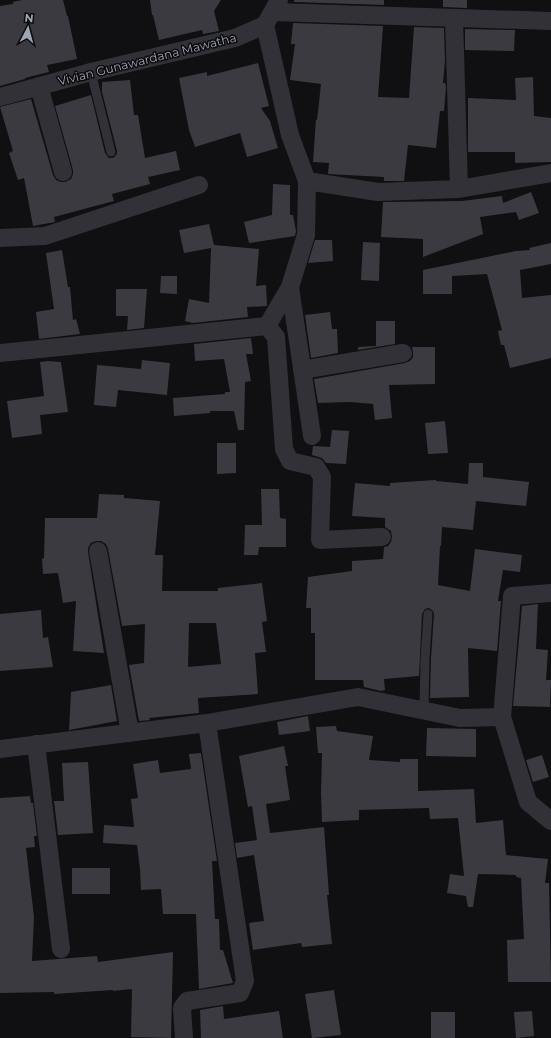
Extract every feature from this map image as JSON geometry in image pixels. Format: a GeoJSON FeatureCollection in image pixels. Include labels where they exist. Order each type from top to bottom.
{"type":"FeatureCollection","features":[{"type":"Feature","properties":{"kind":"street"},"geometry":{"type":"LineString","coordinates":[[267,326],[290,287],[306,235],[308,181],[290,135],[273,13],[551,20]]}},
{"type":"Feature","properties":{"kind":"street","name":"Vivian Gunawardana Mawatha"},"geometry":{"type":"LineString","coordinates":[[0,97],[91,72],[235,38],[273,13]]}},
{"type":"Feature","properties":{"kind":"street"},"geometry":{"type":"LineString","coordinates":[[454,18],[460,189]]}},
{"type":"Feature","properties":{"kind":"street"},"geometry":{"type":"LineString","coordinates":[[39,86],[63,172]]}},
{"type":"Feature","properties":{"kind":"street"},"geometry":{"type":"LineString","coordinates":[[308,181],[378,192],[460,189],[551,173]]}},
{"type":"Feature","properties":{"kind":"street"},"geometry":{"type":"LineString","coordinates":[[0,238],[45,236],[199,185]]}},
{"type":"Feature","properties":{"kind":"street"},"geometry":{"type":"LineString","coordinates":[[290,287],[312,436]]}},
{"type":"Feature","properties":{"kind":"street"},"geometry":{"type":"LineString","coordinates":[[0,353],[267,326]]}},
{"type":"Feature","properties":{"kind":"street"},"geometry":{"type":"LineString","coordinates":[[267,326],[276,337],[284,449],[290,461],[316,467],[322,477],[320,540],[382,537]]}},
{"type":"Feature","properties":{"kind":"street"},"geometry":{"type":"LineString","coordinates":[[302,370],[402,353]]}},
{"type":"Feature","properties":{"kind":"street"},"geometry":{"type":"LineString","coordinates":[[98,551],[130,733]]}},
{"type":"Feature","properties":{"kind":"street"},"geometry":{"type":"LineString","coordinates":[[551,593],[512,596],[502,717],[528,802],[551,822]]}},
{"type":"Feature","properties":{"kind":"street"},"geometry":{"type":"LineString","coordinates":[[0,749],[207,723],[358,697],[424,709],[460,718],[502,717]]}},
{"type":"Feature","properties":{"kind":"street"},"geometry":{"type":"LineString","coordinates":[[184,1038],[182,1008],[187,1001],[240,993],[245,981],[207,723]]}},
{"type":"Feature","properties":{"kind":"street"},"geometry":{"type":"LineString","coordinates":[[36,744],[61,949]]}},
{"type":"Feature","properties":{"kind":"lane"},"geometry":{"type":"LineString","coordinates":[[91,72],[111,152]]}},
{"type":"Feature","properties":{"kind":"lane"},"geometry":{"type":"LineString","coordinates":[[424,709],[428,614]]}},
{"type":"Feature","properties":{"kind":"building"},"geometry":{"type":"Polygon","coordinates":[[[22,0],[63,0],[77,59],[47,65],[49,72],[0,86],[0,6],[13,4],[13,2],[22,0]]]}},
{"type":"Feature","properties":{"kind":"building"},"geometry":{"type":"Polygon","coordinates":[[[150,0],[221,0],[214,11],[219,31],[203,34],[202,30],[159,40],[152,15],[150,0]]]}},
{"type":"Feature","properties":{"kind":"building"},"geometry":{"type":"Polygon","coordinates":[[[294,0],[384,0],[384,5],[294,2],[294,0]]]}},
{"type":"Feature","properties":{"kind":"building"},"geometry":{"type":"Polygon","coordinates":[[[443,0],[467,0],[467,8],[443,7],[443,0]]]}},
{"type":"Feature","properties":{"kind":"building"},"geometry":{"type":"Polygon","coordinates":[[[293,23],[383,26],[378,97],[409,98],[414,27],[444,28],[445,61],[443,83],[445,83],[446,87],[444,111],[440,111],[436,148],[408,145],[404,181],[384,181],[384,177],[328,174],[329,163],[313,162],[316,119],[317,120],[321,84],[290,80],[295,44],[291,44],[293,23]]]}},
{"type":"Feature","properties":{"kind":"building"},"geometry":{"type":"Polygon","coordinates":[[[465,29],[515,30],[514,51],[465,50],[465,29]]]}},
{"type":"Feature","properties":{"kind":"building"},"geometry":{"type":"Polygon","coordinates":[[[258,63],[269,106],[261,108],[270,121],[278,148],[247,157],[240,133],[195,147],[189,130],[179,78],[207,72],[207,76],[258,63]]]}},
{"type":"Feature","properties":{"kind":"building"},"geometry":{"type":"Polygon","coordinates":[[[533,77],[534,116],[551,118],[551,162],[515,163],[515,152],[468,152],[468,98],[516,100],[515,78],[533,77]]]}},
{"type":"Feature","properties":{"kind":"building"},"geometry":{"type":"Polygon","coordinates":[[[130,80],[134,115],[138,115],[145,158],[176,151],[180,170],[148,177],[150,184],[112,194],[114,201],[54,217],[55,222],[33,226],[24,178],[18,180],[9,153],[13,151],[0,107],[31,99],[53,175],[56,180],[65,182],[71,179],[73,170],[55,106],[91,95],[105,153],[109,158],[113,158],[117,154],[117,151],[102,92],[102,82],[130,80]]]}},
{"type":"Feature","properties":{"kind":"building"},"geometry":{"type":"Polygon","coordinates":[[[273,184],[290,185],[290,215],[293,215],[296,231],[295,236],[249,243],[244,222],[272,215],[273,184]]]}},
{"type":"Feature","properties":{"kind":"building"},"geometry":{"type":"Polygon","coordinates":[[[531,192],[539,213],[519,220],[516,212],[480,217],[483,234],[423,257],[423,239],[381,237],[383,202],[462,201],[502,196],[503,203],[531,192]]]}},
{"type":"Feature","properties":{"kind":"building"},"geometry":{"type":"Polygon","coordinates":[[[209,224],[214,245],[259,249],[256,286],[266,285],[267,306],[247,307],[248,317],[193,323],[185,321],[189,299],[209,303],[211,248],[184,253],[179,230],[209,224]]]}},
{"type":"Feature","properties":{"kind":"building"},"geometry":{"type":"Polygon","coordinates":[[[315,240],[332,240],[333,261],[308,263],[315,240]]]}},
{"type":"Feature","properties":{"kind":"building"},"geometry":{"type":"Polygon","coordinates":[[[363,242],[380,243],[379,281],[361,280],[363,242]]]}},
{"type":"Feature","properties":{"kind":"building"},"geometry":{"type":"Polygon","coordinates":[[[551,243],[551,264],[520,270],[522,298],[551,295],[551,358],[510,368],[504,345],[501,345],[498,331],[502,330],[487,274],[452,276],[452,294],[423,294],[423,270],[516,251],[530,250],[529,248],[551,243]]]}},
{"type":"Feature","properties":{"kind":"building"},"geometry":{"type":"Polygon","coordinates":[[[62,250],[68,287],[70,287],[73,320],[76,319],[80,334],[39,339],[36,312],[54,309],[46,253],[62,250]]]}},
{"type":"Feature","properties":{"kind":"building"},"geometry":{"type":"Polygon","coordinates":[[[161,276],[177,276],[177,294],[160,293],[161,276]]]}},
{"type":"Feature","properties":{"kind":"building"},"geometry":{"type":"Polygon","coordinates":[[[116,289],[147,289],[144,328],[127,330],[128,316],[116,316],[116,289]]]}},
{"type":"Feature","properties":{"kind":"building"},"geometry":{"type":"Polygon","coordinates":[[[330,312],[332,329],[337,329],[338,353],[311,358],[305,315],[330,312]]]}},
{"type":"Feature","properties":{"kind":"building"},"geometry":{"type":"Polygon","coordinates":[[[376,321],[395,321],[395,344],[358,350],[358,347],[376,346],[376,321]]]}},
{"type":"Feature","properties":{"kind":"building"},"geometry":{"type":"Polygon","coordinates":[[[251,338],[253,354],[246,354],[251,381],[245,382],[244,430],[238,430],[234,411],[210,411],[210,413],[174,416],[173,398],[225,394],[225,392],[230,392],[224,359],[195,361],[194,344],[251,338]]]}},
{"type":"Feature","properties":{"kind":"building"},"geometry":{"type":"Polygon","coordinates":[[[412,347],[435,347],[435,384],[389,385],[392,418],[375,420],[373,404],[350,402],[318,403],[314,379],[405,363],[410,361],[413,357],[412,347]]]}},
{"type":"Feature","properties":{"kind":"building"},"geometry":{"type":"Polygon","coordinates":[[[142,360],[170,363],[167,395],[118,390],[116,407],[94,405],[97,365],[141,369],[142,360]]]}},
{"type":"Feature","properties":{"kind":"building"},"geometry":{"type":"Polygon","coordinates":[[[40,362],[61,362],[68,412],[40,415],[42,434],[12,438],[7,401],[44,396],[40,362]]]}},
{"type":"Feature","properties":{"kind":"building"},"geometry":{"type":"Polygon","coordinates":[[[445,421],[448,453],[428,454],[425,423],[445,421]]]}},
{"type":"Feature","properties":{"kind":"building"},"geometry":{"type":"Polygon","coordinates":[[[332,430],[349,431],[346,464],[326,463],[322,458],[312,455],[313,446],[330,447],[332,430]]]}},
{"type":"Feature","properties":{"kind":"building"},"geometry":{"type":"Polygon","coordinates":[[[217,443],[236,443],[236,473],[217,474],[217,443]]]}},
{"type":"Feature","properties":{"kind":"building"},"geometry":{"type":"Polygon","coordinates":[[[469,463],[483,463],[483,477],[529,482],[526,506],[476,501],[473,530],[442,527],[438,585],[470,591],[475,549],[522,555],[520,572],[503,570],[498,601],[501,601],[497,651],[468,648],[469,697],[430,698],[434,614],[429,608],[425,609],[422,614],[419,676],[384,679],[385,690],[381,691],[364,687],[363,680],[315,680],[315,633],[311,633],[311,608],[306,608],[308,577],[352,571],[352,561],[383,559],[384,547],[388,546],[391,542],[391,531],[385,527],[385,518],[352,516],[355,483],[390,486],[390,483],[436,480],[468,484],[469,463]]]}},
{"type":"Feature","properties":{"kind":"building"},"geometry":{"type":"Polygon","coordinates":[[[261,489],[279,489],[280,518],[286,519],[286,547],[259,547],[258,555],[244,555],[245,525],[262,525],[261,489]]]}},
{"type":"Feature","properties":{"kind":"building"},"geometry":{"type":"Polygon","coordinates":[[[99,494],[124,495],[124,498],[160,501],[155,555],[163,555],[162,591],[218,591],[218,588],[262,583],[267,621],[262,622],[266,652],[255,653],[258,694],[198,698],[199,713],[149,718],[150,720],[139,721],[129,665],[144,663],[145,624],[122,626],[108,549],[106,544],[101,541],[91,543],[88,548],[88,552],[104,653],[73,651],[76,601],[63,603],[58,573],[43,574],[42,559],[44,558],[45,518],[97,518],[99,494]],[[189,623],[188,667],[221,664],[216,623],[189,623]]]}},
{"type":"Feature","properties":{"kind":"building"},"geometry":{"type":"Polygon","coordinates":[[[538,604],[536,649],[548,650],[546,680],[551,680],[550,707],[513,706],[522,606],[538,604]]]}},
{"type":"Feature","properties":{"kind":"building"},"geometry":{"type":"Polygon","coordinates":[[[41,610],[43,638],[48,637],[53,667],[0,671],[0,614],[41,610]]]}},
{"type":"Feature","properties":{"kind":"building"},"geometry":{"type":"Polygon","coordinates":[[[111,685],[117,721],[69,730],[71,692],[111,685]]]}},
{"type":"Feature","properties":{"kind":"building"},"geometry":{"type":"Polygon","coordinates":[[[308,716],[310,731],[279,735],[277,722],[308,716]]]}},
{"type":"Feature","properties":{"kind":"building"},"geometry":{"type":"Polygon","coordinates":[[[336,726],[337,731],[373,736],[369,760],[400,762],[400,759],[418,759],[418,791],[474,789],[476,823],[503,820],[506,855],[548,859],[545,883],[549,883],[551,982],[508,982],[507,940],[524,939],[521,878],[516,877],[516,875],[478,874],[473,907],[468,907],[466,896],[447,893],[450,874],[464,876],[458,818],[430,819],[429,808],[359,810],[359,820],[322,822],[322,753],[318,753],[316,727],[336,726]]]}},
{"type":"Feature","properties":{"kind":"building"},"geometry":{"type":"Polygon","coordinates":[[[427,728],[476,729],[476,757],[426,756],[427,728]]]}},
{"type":"Feature","properties":{"kind":"building"},"geometry":{"type":"Polygon","coordinates":[[[284,746],[288,766],[285,766],[290,800],[266,804],[270,833],[324,827],[329,895],[327,895],[332,944],[302,947],[301,943],[253,950],[249,923],[264,921],[254,855],[237,858],[235,843],[257,840],[252,806],[248,807],[239,756],[284,746]]]}},
{"type":"Feature","properties":{"kind":"building"},"geometry":{"type":"Polygon","coordinates":[[[201,753],[217,861],[212,861],[215,919],[219,919],[220,950],[223,950],[233,983],[199,989],[196,914],[163,914],[161,889],[141,890],[137,845],[103,843],[104,825],[134,827],[131,799],[138,798],[133,764],[158,760],[160,773],[191,769],[189,754],[201,753]]]}},
{"type":"Feature","properties":{"kind":"building"},"geometry":{"type":"Polygon","coordinates":[[[542,755],[549,777],[533,782],[526,760],[542,755]]]}},
{"type":"Feature","properties":{"kind":"building"},"geometry":{"type":"Polygon","coordinates":[[[88,762],[93,833],[58,835],[54,801],[64,801],[62,763],[88,762]]]}},
{"type":"Feature","properties":{"kind":"building"},"geometry":{"type":"Polygon","coordinates":[[[30,796],[31,803],[33,803],[37,836],[34,836],[35,847],[26,848],[34,917],[32,961],[97,956],[98,962],[173,952],[171,1038],[131,1037],[132,989],[54,994],[54,992],[0,993],[0,798],[30,796]]]}},
{"type":"Feature","properties":{"kind":"building"},"geometry":{"type":"Polygon","coordinates":[[[72,868],[110,868],[110,894],[72,894],[72,868]]]}},
{"type":"Feature","properties":{"kind":"building"},"geometry":{"type":"Polygon","coordinates":[[[334,990],[341,1035],[312,1038],[305,994],[334,990]]]}},
{"type":"Feature","properties":{"kind":"building"},"geometry":{"type":"Polygon","coordinates":[[[223,1006],[224,1019],[279,1011],[283,1038],[201,1038],[200,1010],[223,1006]]]}},
{"type":"Feature","properties":{"kind":"building"},"geometry":{"type":"Polygon","coordinates":[[[532,1011],[534,1036],[516,1038],[514,1012],[532,1011]]]}},
{"type":"Feature","properties":{"kind":"building"},"geometry":{"type":"Polygon","coordinates":[[[431,1012],[455,1012],[455,1038],[431,1038],[431,1012]]]}}]}
